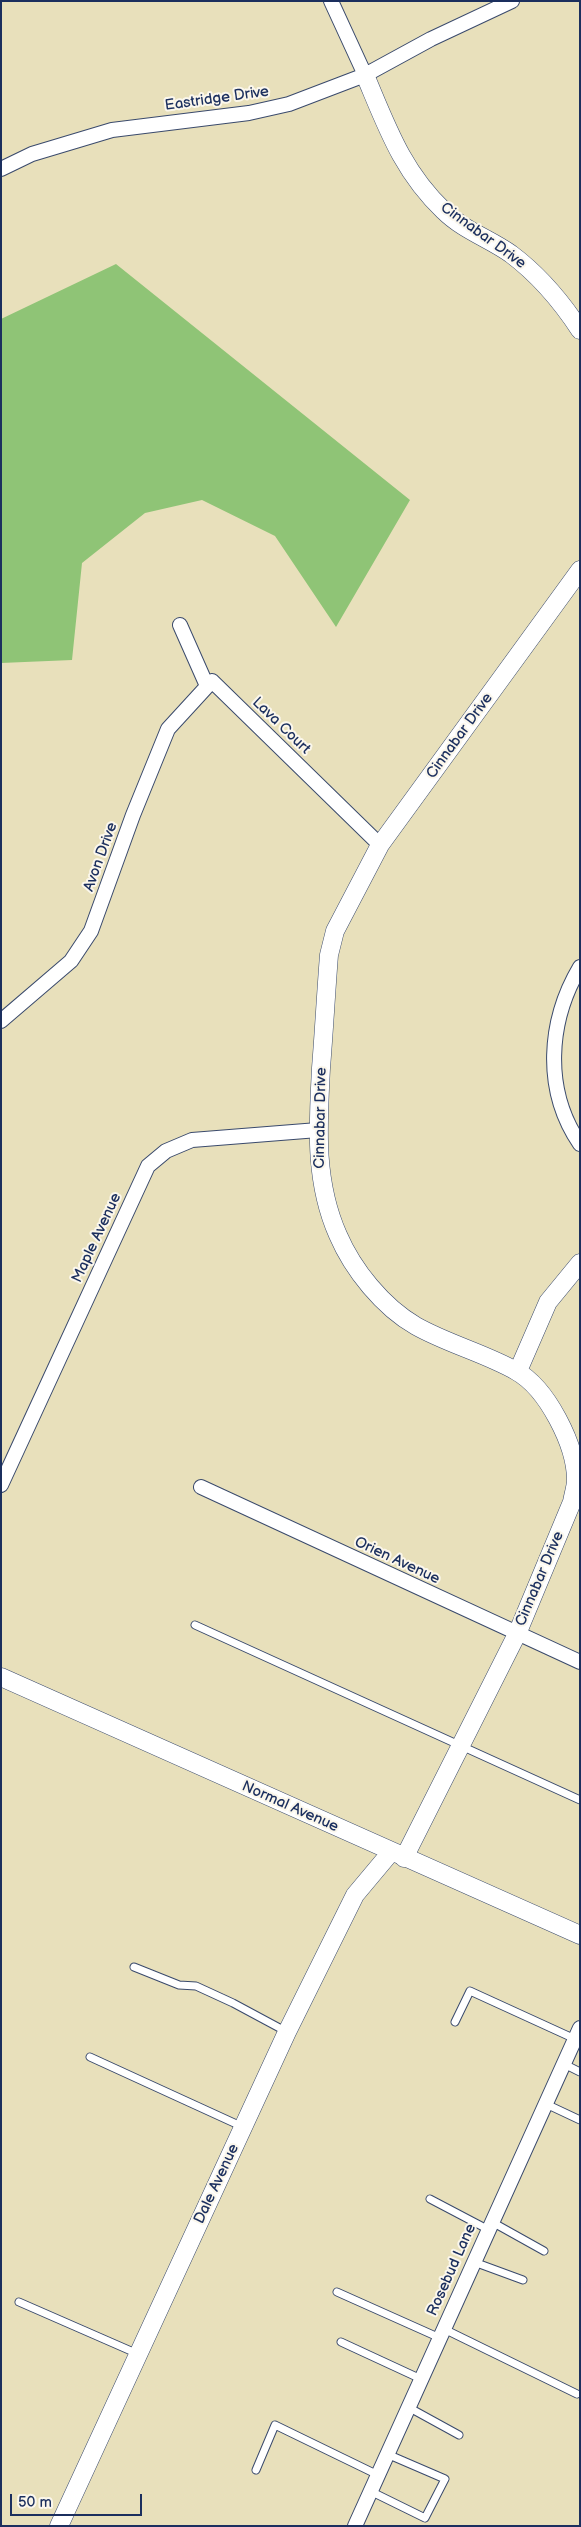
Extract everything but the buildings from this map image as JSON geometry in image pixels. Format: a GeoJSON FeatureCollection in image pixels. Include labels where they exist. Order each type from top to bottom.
{"type":"FeatureCollection","features":[{"type":"Feature","properties":{"kind":"street","name":"Cinnabar Drive"},"geometry":{"type":"LineString","coordinates":[[330,1],[365,75],[398,152],[421,187],[453,219],[510,254],[531,271],[552,291],[580,330]]}},
{"type":"Feature","properties":{"kind":"street","name":"Eastridge Drive"},"geometry":{"type":"LineString","coordinates":[[1,169],[32,154],[112,130],[249,113],[289,104],[365,75],[430,39],[512,1]]}},
{"type":"Feature","properties":{"kind":"street","name":"Cinnabar Drive"},"geometry":{"type":"LineString","coordinates":[[398,1855],[462,1746],[517,1634],[572,1502],[578,1481],[573,1456],[558,1420],[547,1402],[518,1371],[416,1326],[379,1295],[364,1278],[338,1237],[329,1215],[319,1169],[318,1130],[329,955],[335,931],[380,845],[580,570]]}},
{"type":"Feature","properties":{"kind":"street"},"geometry":{"type":"LineString","coordinates":[[180,625],[207,686]]}},
{"type":"Feature","properties":{"kind":"street","name":"Lava Court"},"geometry":{"type":"LineString","coordinates":[[207,686],[212,681],[380,845]]}},
{"type":"Feature","properties":{"kind":"street","name":"Avon Drive"},"geometry":{"type":"LineString","coordinates":[[1,1022],[71,962],[91,931],[168,729],[207,686]]}},
{"type":"Feature","properties":{"kind":"street"},"geometry":{"type":"LineString","coordinates":[[580,967],[561,1007],[553,1052],[554,1072],[562,1107],[580,1144]]}},
{"type":"Feature","properties":{"kind":"street","name":"Maple Avenue"},"geometry":{"type":"LineString","coordinates":[[1,1485],[148,1166],[166,1151],[192,1140],[318,1130]]}},
{"type":"Feature","properties":{"kind":"street"},"geometry":{"type":"LineString","coordinates":[[518,1371],[548,1302],[580,1263]]}},
{"type":"Feature","properties":{"kind":"street","name":"Orien Avenue"},"geometry":{"type":"LineString","coordinates":[[200,1487],[580,1662]]}},
{"type":"Feature","properties":{"kind":"street","name":"Normal Avenue"},"geometry":{"type":"LineString","coordinates":[[1,1677],[580,1935]]}},
{"type":"Feature","properties":{"kind":"street","name":"Dale Avenue"},"geometry":{"type":"LineString","coordinates":[[59,2526],[287,2032],[354,1895],[398,1855]]}},
{"type":"Feature","properties":{"kind":"street","name":"Rosebud Lane"},"geometry":{"type":"LineString","coordinates":[[355,2526],[577,2034]]}},
{"type":"Feature","properties":{"kind":"lane"},"geometry":{"type":"LineString","coordinates":[[195,1625],[580,1800]]}},
{"type":"Feature","properties":{"kind":"lane"},"geometry":{"type":"LineString","coordinates":[[134,1967],[179,1985],[196,1986],[233,2002],[287,2032]]}},
{"type":"Feature","properties":{"kind":"lane"},"geometry":{"type":"LineString","coordinates":[[455,2022],[470,1990],[577,2034]]}},
{"type":"Feature","properties":{"kind":"lane"},"geometry":{"type":"LineString","coordinates":[[90,2057],[243,2127]]}},
{"type":"Feature","properties":{"kind":"lane"},"geometry":{"type":"LineString","coordinates":[[564,2064],[580,2072]]}},
{"type":"Feature","properties":{"kind":"lane"},"geometry":{"type":"LineString","coordinates":[[546,2104],[580,2120]]}},
{"type":"Feature","properties":{"kind":"lane"},"geometry":{"type":"LineString","coordinates":[[430,2199],[544,2251]]}},
{"type":"Feature","properties":{"kind":"lane"},"geometry":{"type":"LineString","coordinates":[[474,2262],[522,2280]]}},
{"type":"Feature","properties":{"kind":"lane"},"geometry":{"type":"LineString","coordinates":[[336,2292],[442,2333],[577,2394]]}},
{"type":"Feature","properties":{"kind":"lane"},"geometry":{"type":"LineString","coordinates":[[19,2302],[138,2354]]}},
{"type":"Feature","properties":{"kind":"lane"},"geometry":{"type":"LineString","coordinates":[[341,2342],[421,2379]]}},
{"type":"Feature","properties":{"kind":"lane"},"geometry":{"type":"LineString","coordinates":[[408,2407],[458,2435]]}},
{"type":"Feature","properties":{"kind":"lane"},"geometry":{"type":"LineString","coordinates":[[256,2470],[275,2424],[378,2475]]}},
{"type":"Feature","properties":{"kind":"lane"},"geometry":{"type":"LineString","coordinates":[[370,2491],[425,2518],[445,2480],[387,2454]]}},
{"type":"Feature","properties":{"kind":"green space"},"geometry":{"type":"Polygon","coordinates":[[[116,264],[410,500],[336,627],[275,536],[202,500],[145,513],[82,563],[72,660],[1,663],[1,319],[116,264]]]}}]}
